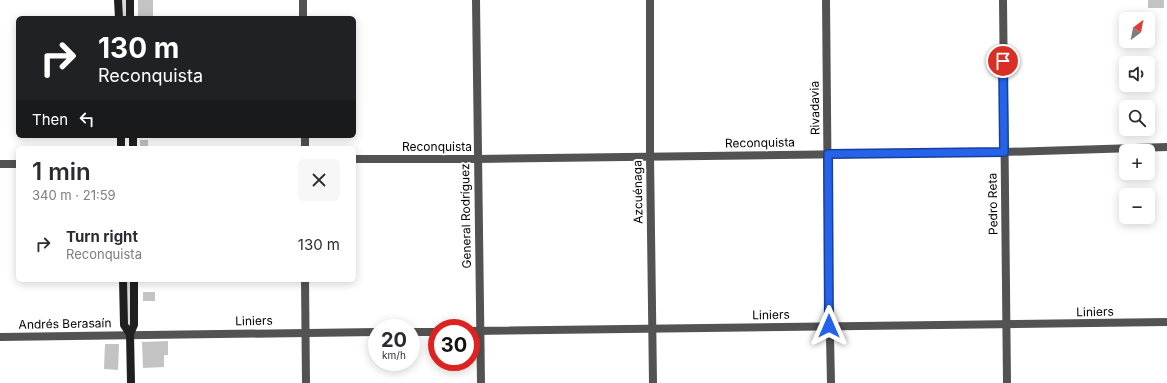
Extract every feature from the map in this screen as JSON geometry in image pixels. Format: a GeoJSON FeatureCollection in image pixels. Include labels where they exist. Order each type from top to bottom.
{"type":"FeatureCollection","features":[{"type":"Feature","properties":{"kind":"main road"},"geometry":{"type":"LineString","coordinates":[[118,0],[119,16]]}},
{"type":"Feature","properties":{"kind":"main road"},"geometry":{"type":"LineString","coordinates":[[130,0],[130,16]]}},
{"type":"Feature","properties":{"kind":"main road"},"geometry":{"type":"LineString","coordinates":[[124,282],[124,325],[130,334]]}},
{"type":"Feature","properties":{"kind":"main road"},"geometry":{"type":"LineString","coordinates":[[131,383],[130,334],[134,325],[134,282]]}},
{"type":"Feature","properties":{"kind":"street"},"geometry":{"type":"LineString","coordinates":[[303,0],[303,16]]}},
{"type":"Feature","properties":{"kind":"street","name":"General Rodríguez"},"geometry":{"type":"LineString","coordinates":[[476,0],[480,319]]}},
{"type":"Feature","properties":{"kind":"street","name":"Azcuénaga"},"geometry":{"type":"LineString","coordinates":[[650,0],[650,156],[653,383]]}},
{"type":"Feature","properties":{"kind":"street","name":"Rivadavia"},"geometry":{"type":"LineString","coordinates":[[826,0],[829,326],[831,383]]}},
{"type":"Feature","properties":{"kind":"street","name":"Pedro Reta"},"geometry":{"type":"LineString","coordinates":[[1003,0],[1007,383]]}},
{"type":"Feature","properties":{"kind":"street","name":"Reconquista"},"geometry":{"type":"LineString","coordinates":[[356,159],[477,159],[1004,152],[1167,147]]}},
{"type":"Feature","properties":{"kind":"street"},"geometry":{"type":"LineString","coordinates":[[0,164],[16,164]]}},
{"type":"Feature","properties":{"kind":"street"},"geometry":{"type":"LineString","coordinates":[[305,282],[306,383]]}},
{"type":"Feature","properties":{"kind":"street","name":"Liniers"},"geometry":{"type":"LineString","coordinates":[[480,331],[652,330],[829,326],[1167,322]]}},
{"type":"Feature","properties":{"kind":"street","name":"General Rodríguez"},"geometry":{"type":"LineString","coordinates":[[480,331],[481,383]]}},
{"type":"Feature","properties":{"kind":"street","name":"Liniers"},"geometry":{"type":"LineString","coordinates":[[130,334],[368,332]]}},
{"type":"Feature","properties":{"kind":"street","name":"Andrés Berasaín"},"geometry":{"type":"LineString","coordinates":[[0,336],[130,334]]}},
{"type":"Feature","properties":{"kind":"shaded area"},"geometry":{"type":"Polygon","coordinates":[[[118,0],[130,0],[130,16],[119,16],[118,0]]]}},
{"type":"Feature","properties":{"kind":"shaded area"},"geometry":{"type":"Polygon","coordinates":[[[123,282],[134,282],[130,334],[124,325],[123,282]]]}},
{"type":"Feature","properties":{"kind":"building"},"geometry":{"type":"Polygon","coordinates":[[[138,0],[153,0],[153,16],[138,16],[138,0]]]}},
{"type":"Feature","properties":{"kind":"building"},"geometry":{"type":"Polygon","coordinates":[[[1148,0],[1164,0],[1164,8],[1148,8],[1148,0]]]}},
{"type":"Feature","properties":{"kind":"building"},"geometry":{"type":"Polygon","coordinates":[[[140,140],[148,140],[148,146],[140,146],[140,140]]]}},
{"type":"Feature","properties":{"kind":"building"},"geometry":{"type":"Polygon","coordinates":[[[143,292],[155,292],[155,301],[143,301],[143,292]]]}},
{"type":"Feature","properties":{"kind":"building"},"geometry":{"type":"Polygon","coordinates":[[[168,341],[168,355],[164,355],[164,367],[143,368],[142,342],[168,341]]]}},
{"type":"Feature","properties":{"kind":"building"},"geometry":{"type":"Polygon","coordinates":[[[105,344],[119,344],[118,370],[104,369],[105,344]]]}},
{"type":"Feature","properties":{"kind":"route"},"geometry":{"type":"LineString","coordinates":[[829,326],[828,154],[1004,152],[1003,61]]}}]}
